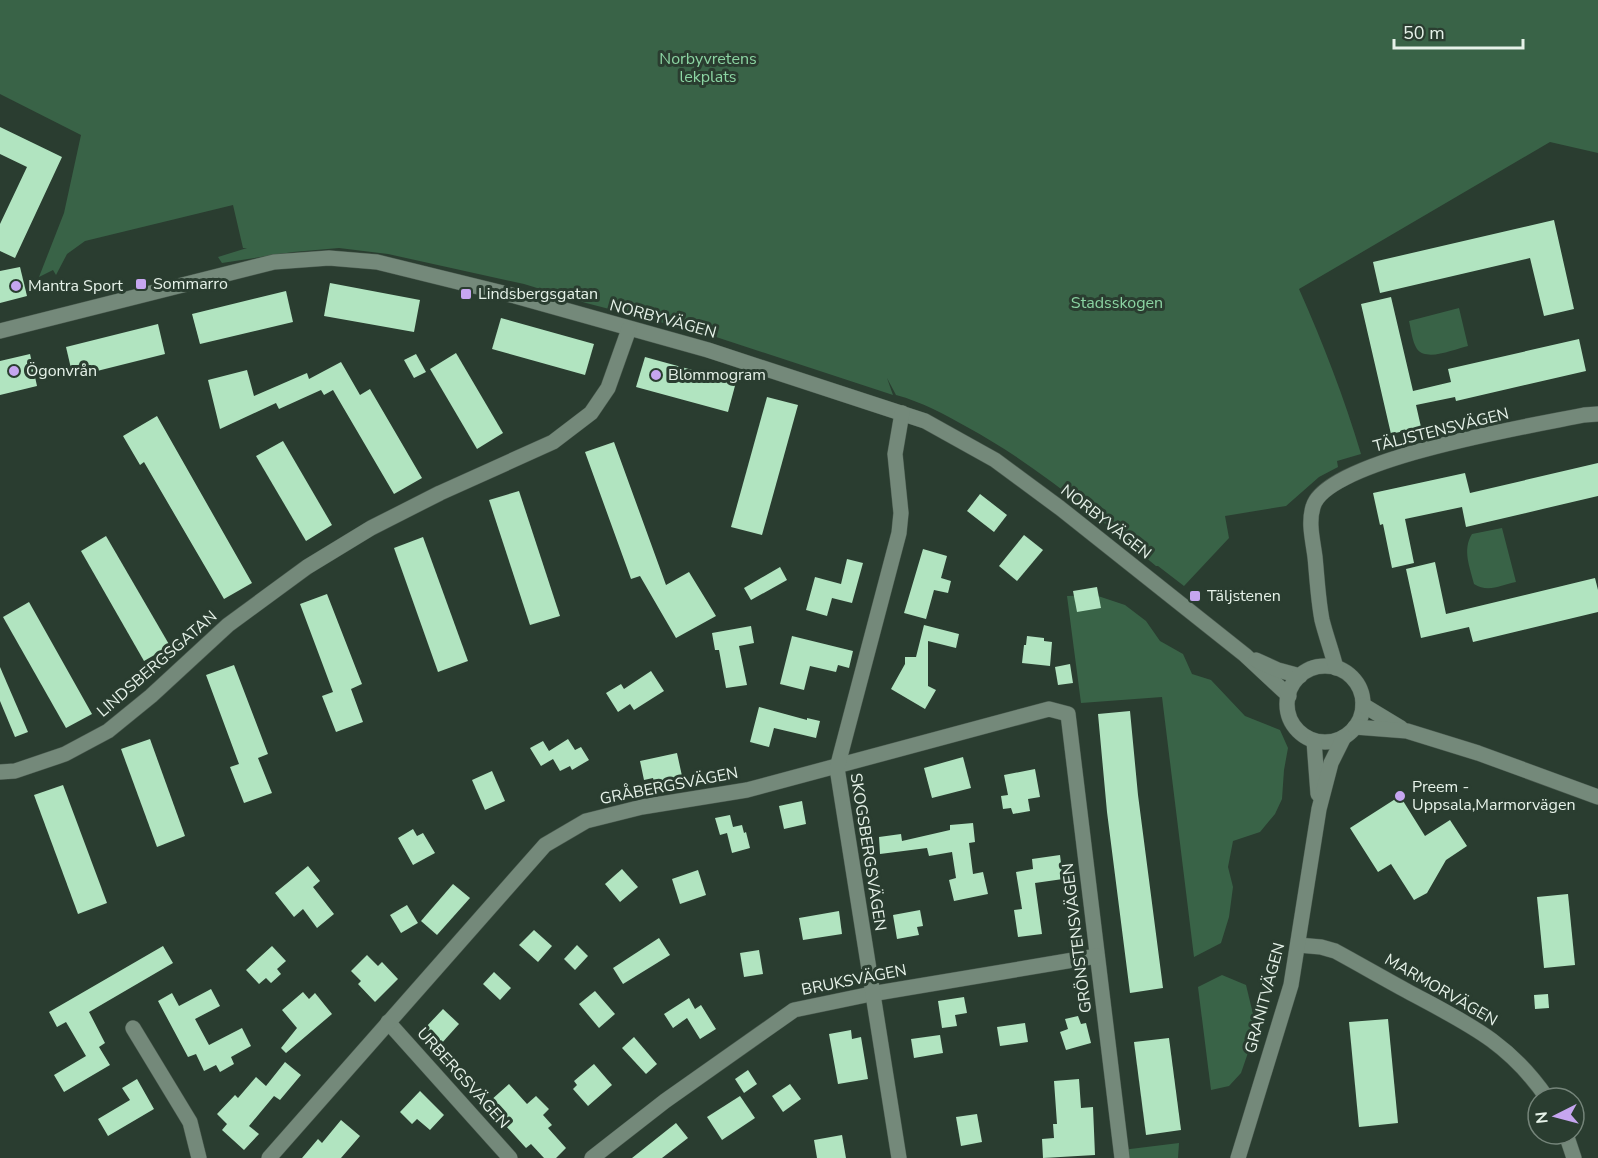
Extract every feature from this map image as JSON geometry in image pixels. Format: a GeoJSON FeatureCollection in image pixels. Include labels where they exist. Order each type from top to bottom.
{"type":"FeatureCollection","features":[{"type":"Feature","properties":{"kind":"street","name":"NORBYVÄGEN"},"geometry":{"type":"LineString","coordinates":[[0,331],[274,262],[329,258],[376,262],[708,350],[925,421],[995,460],[1060,508],[1245,655],[1289,696]]}},
{"type":"Feature","properties":{"kind":"street","name":"LINDSBERGSGATAN"},"geometry":{"type":"LineString","coordinates":[[0,772],[15,771],[65,754],[108,731],[151,696],[228,626],[307,567],[372,528],[440,493],[553,442],[591,413],[609,388],[629,329]]}},
{"type":"Feature","properties":{"kind":"street","name":"SKOGSBERGSVÄGEN"},"geometry":{"type":"LineString","coordinates":[[899,1158],[837,768],[899,533],[900,496],[895,453],[902,413]]}},
{"type":"Feature","properties":{"kind":"street","name":"TÄLJSTENSVÄGEN"},"geometry":{"type":"LineString","coordinates":[[1336,669],[1322,620],[1311,514],[1313,504],[1333,484],[1382,461],[1431,447],[1584,414],[1598,414]]}},
{"type":"Feature","properties":{"kind":"street","name":"TÄLJSTENSVÄGEN"},"geometry":{"type":"LineString","coordinates":[[1318,668],[1322,620]]}},
{"type":"Feature","properties":{"kind":"street","name":"NORBYVÄGEN"},"geometry":{"type":"LineString","coordinates":[[1245,655],[1278,670],[1300,676]]}},
{"type":"Feature","properties":{"kind":"street"},"geometry":{"type":"LineString","coordinates":[[1350,732],[1362,716],[1363,705],[1360,690],[1353,679],[1342,670],[1327,666],[1310,669],[1300,676],[1292,686],[1288,714],[1302,735],[1314,741],[1328,742],[1350,732],[1407,731]]}},
{"type":"Feature","properties":{"kind":"street"},"geometry":{"type":"LineString","coordinates":[[1363,705],[1407,731],[1478,753],[1598,797]]}},
{"type":"Feature","properties":{"kind":"street","name":"GRÅBERGSVÄGEN"},"geometry":{"type":"LineString","coordinates":[[268,1158],[545,845],[586,821],[642,807],[747,790],[1049,710],[1068,714]]}},
{"type":"Feature","properties":{"kind":"street","name":"GRÖNSTENSVÄGEN"},"geometry":{"type":"LineString","coordinates":[[1068,714],[1122,1158]]}},
{"type":"Feature","properties":{"kind":"street","name":"GRANITVÄGEN"},"geometry":{"type":"LineString","coordinates":[[1238,1158],[1291,985],[1319,809],[1330,763],[1350,732]]}},
{"type":"Feature","properties":{"kind":"street","name":"GRANITVÄGEN"},"geometry":{"type":"LineString","coordinates":[[1314,741],[1319,809]]}},
{"type":"Feature","properties":{"kind":"street","name":"MARMORVÄGEN"},"geometry":{"type":"LineString","coordinates":[[1298,945],[1335,951],[1481,1031],[1507,1051],[1532,1075],[1539,1086]]}},
{"type":"Feature","properties":{"kind":"street","name":"BRUKSVÄGEN"},"geometry":{"type":"LineString","coordinates":[[592,1158],[665,1101],[794,1010],[872,994],[1097,956]]}},
{"type":"Feature","properties":{"kind":"street","name":"URBERGSVÄGEN"},"geometry":{"type":"LineString","coordinates":[[388,1022],[510,1158]]}},
{"type":"Feature","properties":{"kind":"street"},"geometry":{"type":"LineString","coordinates":[[133,1028],[190,1122],[199,1158]]}},
{"type":"Feature","properties":{"kind":"green space","name":"Stadsskogen"},"geometry":{"type":"Polygon","coordinates":[[[0,0],[1598,0],[1598,153],[1550,142],[1299,289],[1333,370],[1361,454],[1337,461],[1338,467],[1319,477],[1286,506],[1225,516],[1229,538],[1184,586],[1017,457],[950,418],[896,395],[887,378],[893,395],[710,335],[586,303],[524,284],[388,254],[339,248],[293,252],[222,263],[218,257],[247,248],[243,248],[233,205],[85,241],[67,254],[56,275],[53,270],[39,277],[64,213],[81,135],[0,94],[0,0]]]}},
{"type":"Feature","properties":{"kind":"green space"},"geometry":{"type":"Polygon","coordinates":[[[1459,308],[1468,346],[1434,355],[1421,353],[1413,339],[1409,321],[1459,308]]]}},
{"type":"Feature","properties":{"kind":"green space"},"geometry":{"type":"Polygon","coordinates":[[[1502,528],[1516,582],[1495,588],[1479,587],[1474,584],[1469,565],[1467,552],[1469,540],[1472,534],[1502,528]]]}},
{"type":"Feature","properties":{"kind":"green space"},"geometry":{"type":"Polygon","coordinates":[[[1095,595],[1125,605],[1146,621],[1160,641],[1183,654],[1192,674],[1211,680],[1245,716],[1280,730],[1288,748],[1282,799],[1275,814],[1260,832],[1233,841],[1228,867],[1233,887],[1229,917],[1221,943],[1194,957],[1162,697],[1081,703],[1067,596],[1095,595]]]}},
{"type":"Feature","properties":{"kind":"green space"},"geometry":{"type":"Polygon","coordinates":[[[1222,975],[1246,985],[1253,1014],[1251,1044],[1241,1073],[1229,1086],[1211,1090],[1198,987],[1222,975]]]}},
{"type":"Feature","properties":{"kind":"green space"},"geometry":{"type":"Polygon","coordinates":[[[1179,1143],[1178,1158],[1122,1158],[1122,1150],[1179,1143]]]}},
{"type":"Feature","properties":{"kind":"building"},"geometry":{"type":"Polygon","coordinates":[[[0,127],[62,157],[15,258],[0,251],[0,224],[27,167],[0,154],[0,127]]]}},
{"type":"Feature","properties":{"kind":"building"},"geometry":{"type":"Polygon","coordinates":[[[1554,220],[1574,309],[1544,316],[1530,258],[1380,293],[1373,262],[1554,220]]]}},
{"type":"Feature","properties":{"kind":"building"},"geometry":{"type":"Polygon","coordinates":[[[20,267],[27,296],[0,303],[0,271],[20,267]]]}},
{"type":"Feature","properties":{"kind":"building"},"geometry":{"type":"Polygon","coordinates":[[[330,283],[420,300],[414,332],[324,316],[330,283]]]}},
{"type":"Feature","properties":{"kind":"building"},"geometry":{"type":"Polygon","coordinates":[[[286,291],[293,322],[200,344],[192,314],[286,291]]]}},
{"type":"Feature","properties":{"kind":"building"},"geometry":{"type":"Polygon","coordinates":[[[1391,297],[1413,391],[1451,382],[1448,369],[1579,339],[1586,371],[1456,401],[1455,397],[1416,405],[1421,427],[1391,434],[1361,304],[1391,297]]]}},
{"type":"Feature","properties":{"kind":"building"},"geometry":{"type":"Polygon","coordinates":[[[501,318],[594,344],[585,375],[492,349],[501,318]]]}},
{"type":"Feature","properties":{"kind":"building"},"geometry":{"type":"Polygon","coordinates":[[[158,324],[165,354],[73,377],[66,347],[158,324]]]}},
{"type":"Feature","properties":{"kind":"building"},"geometry":{"type":"Polygon","coordinates":[[[456,353],[503,433],[477,449],[430,369],[456,353]]]}},
{"type":"Feature","properties":{"kind":"building"},"geometry":{"type":"Polygon","coordinates":[[[30,354],[37,386],[0,395],[0,361],[30,354]]]}},
{"type":"Feature","properties":{"kind":"building"},"geometry":{"type":"Polygon","coordinates":[[[416,354],[426,372],[414,378],[404,360],[416,354]]]}},
{"type":"Feature","properties":{"kind":"building"},"geometry":{"type":"Polygon","coordinates":[[[645,357],[736,382],[728,412],[636,387],[645,357]]]}},
{"type":"Feature","properties":{"kind":"building"},"geometry":{"type":"Polygon","coordinates":[[[341,362],[360,395],[370,389],[422,478],[394,494],[333,390],[324,395],[321,390],[279,409],[276,403],[220,429],[208,380],[247,370],[254,396],[307,373],[309,379],[341,362]]]}},
{"type":"Feature","properties":{"kind":"building"},"geometry":{"type":"Polygon","coordinates":[[[767,397],[798,405],[762,535],[731,527],[767,397]]]}},
{"type":"Feature","properties":{"kind":"building"},"geometry":{"type":"Polygon","coordinates":[[[157,416],[252,583],[224,599],[144,462],[140,465],[123,436],[157,416]]]}},
{"type":"Feature","properties":{"kind":"building"},"geometry":{"type":"Polygon","coordinates":[[[283,441],[332,525],[306,541],[256,456],[283,441]]]}},
{"type":"Feature","properties":{"kind":"building"},"geometry":{"type":"Polygon","coordinates":[[[614,442],[666,585],[689,572],[716,616],[676,638],[640,576],[631,579],[585,452],[614,442]]]}},
{"type":"Feature","properties":{"kind":"building"},"geometry":{"type":"Polygon","coordinates":[[[1598,463],[1598,496],[1466,527],[1462,507],[1405,519],[1414,563],[1392,568],[1383,524],[1380,525],[1373,493],[1465,473],[1470,493],[1598,463]]]}},
{"type":"Feature","properties":{"kind":"building"},"geometry":{"type":"Polygon","coordinates":[[[519,491],[560,616],[530,625],[489,500],[519,491]]]}},
{"type":"Feature","properties":{"kind":"building"},"geometry":{"type":"Polygon","coordinates":[[[980,494],[1007,515],[994,532],[967,511],[980,494]]]}},
{"type":"Feature","properties":{"kind":"building"},"geometry":{"type":"Polygon","coordinates":[[[1024,535],[1043,550],[1017,581],[999,566],[1024,535]]]}},
{"type":"Feature","properties":{"kind":"building"},"geometry":{"type":"Polygon","coordinates":[[[106,536],[170,646],[144,661],[81,551],[106,536]]]}},
{"type":"Feature","properties":{"kind":"building"},"geometry":{"type":"Polygon","coordinates":[[[423,537],[468,661],[438,672],[394,548],[423,537]]]}},
{"type":"Feature","properties":{"kind":"building"},"geometry":{"type":"Polygon","coordinates":[[[923,549],[947,556],[941,578],[951,581],[948,593],[934,590],[926,619],[904,613],[923,549]]]}},
{"type":"Feature","properties":{"kind":"building"},"geometry":{"type":"Polygon","coordinates":[[[847,559],[863,563],[852,603],[832,598],[827,616],[806,610],[815,577],[841,584],[847,559]]]}},
{"type":"Feature","properties":{"kind":"building"},"geometry":{"type":"Polygon","coordinates":[[[1435,562],[1446,614],[1595,578],[1598,590],[1598,612],[1473,642],[1469,627],[1421,638],[1406,569],[1435,562]]]}},
{"type":"Feature","properties":{"kind":"building"},"geometry":{"type":"Polygon","coordinates":[[[780,567],[787,580],[751,600],[744,588],[780,567]]]}},
{"type":"Feature","properties":{"kind":"building"},"geometry":{"type":"Polygon","coordinates":[[[1097,587],[1101,608],[1077,612],[1073,591],[1097,587]]]}},
{"type":"Feature","properties":{"kind":"building"},"geometry":{"type":"Polygon","coordinates":[[[327,594],[362,684],[351,689],[363,722],[336,732],[322,696],[333,692],[300,604],[327,594]]]}},
{"type":"Feature","properties":{"kind":"building"},"geometry":{"type":"Polygon","coordinates":[[[29,602],[92,714],[66,728],[3,617],[29,602]]]}},
{"type":"Feature","properties":{"kind":"building"},"geometry":{"type":"Polygon","coordinates":[[[924,625],[959,634],[956,648],[928,641],[928,686],[936,690],[925,709],[891,689],[905,664],[905,657],[916,657],[924,625]]]}},
{"type":"Feature","properties":{"kind":"building"},"geometry":{"type":"Polygon","coordinates":[[[751,626],[754,643],[739,646],[747,685],[726,688],[719,650],[715,650],[712,633],[751,626]]]}},
{"type":"Feature","properties":{"kind":"building"},"geometry":{"type":"Polygon","coordinates":[[[792,636],[853,651],[849,668],[838,665],[836,672],[810,666],[804,690],[780,684],[792,636]]]}},
{"type":"Feature","properties":{"kind":"building"},"geometry":{"type":"Polygon","coordinates":[[[1027,636],[1044,638],[1044,641],[1052,642],[1050,666],[1022,663],[1027,636]]]}},
{"type":"Feature","properties":{"kind":"building"},"geometry":{"type":"Polygon","coordinates":[[[1070,664],[1073,683],[1058,685],[1055,667],[1070,664]]]}},
{"type":"Feature","properties":{"kind":"building"},"geometry":{"type":"Polygon","coordinates":[[[234,665],[268,754],[258,758],[272,793],[244,803],[230,767],[239,764],[206,675],[234,665]]]}},
{"type":"Feature","properties":{"kind":"building"},"geometry":{"type":"Polygon","coordinates":[[[0,667],[28,732],[15,737],[0,701],[0,667]]]}},
{"type":"Feature","properties":{"kind":"building"},"geometry":{"type":"Polygon","coordinates":[[[651,671],[664,691],[634,710],[630,704],[618,712],[606,693],[621,684],[624,689],[651,671]]]}},
{"type":"Feature","properties":{"kind":"building"},"geometry":{"type":"Polygon","coordinates":[[[759,707],[807,720],[807,718],[820,721],[816,738],[774,728],[769,747],[750,742],[759,707]]]}},
{"type":"Feature","properties":{"kind":"building"},"geometry":{"type":"Polygon","coordinates":[[[1130,711],[1138,795],[1163,988],[1130,993],[1107,812],[1098,714],[1130,711]]]}},
{"type":"Feature","properties":{"kind":"building"},"geometry":{"type":"Polygon","coordinates":[[[150,739],[185,836],[157,847],[121,749],[150,739]]]}},
{"type":"Feature","properties":{"kind":"building"},"geometry":{"type":"Polygon","coordinates":[[[568,739],[575,750],[581,747],[589,760],[572,770],[570,766],[560,771],[553,759],[541,766],[530,748],[543,741],[549,751],[568,739]]]}},
{"type":"Feature","properties":{"kind":"building"},"geometry":{"type":"Polygon","coordinates":[[[677,753],[682,776],[654,782],[653,778],[644,780],[640,761],[677,753]]]}},
{"type":"Feature","properties":{"kind":"building"},"geometry":{"type":"Polygon","coordinates":[[[963,757],[971,788],[932,798],[924,768],[963,757]]]}},
{"type":"Feature","properties":{"kind":"building"},"geometry":{"type":"Polygon","coordinates":[[[1035,769],[1040,797],[1028,799],[1030,811],[1013,814],[1011,808],[1003,809],[1001,796],[1008,795],[1004,775],[1035,769]]]}},
{"type":"Feature","properties":{"kind":"building"},"geometry":{"type":"Polygon","coordinates":[[[492,771],[505,801],[485,810],[472,780],[492,771]]]}},
{"type":"Feature","properties":{"kind":"building"},"geometry":{"type":"Polygon","coordinates":[[[63,785],[107,903],[78,914],[34,795],[63,785]]]}},
{"type":"Feature","properties":{"kind":"building"},"geometry":{"type":"Polygon","coordinates":[[[1400,796],[1425,836],[1450,820],[1467,846],[1446,860],[1427,893],[1414,900],[1391,864],[1378,872],[1350,828],[1400,796]]]}},
{"type":"Feature","properties":{"kind":"building"},"geometry":{"type":"Polygon","coordinates":[[[802,801],[806,824],[784,829],[779,806],[802,801]]]}},
{"type":"Feature","properties":{"kind":"building"},"geometry":{"type":"Polygon","coordinates":[[[730,815],[733,827],[742,825],[750,848],[732,853],[727,833],[720,835],[715,818],[730,815]]]}},
{"type":"Feature","properties":{"kind":"building"},"geometry":{"type":"Polygon","coordinates":[[[973,823],[975,842],[969,843],[973,874],[983,872],[988,894],[954,901],[949,880],[956,878],[952,852],[929,856],[927,848],[880,854],[879,837],[901,834],[902,841],[950,830],[950,825],[973,823]]]}},
{"type":"Feature","properties":{"kind":"building"},"geometry":{"type":"Polygon","coordinates":[[[413,829],[417,836],[423,833],[435,853],[413,865],[398,838],[413,829]]]}},
{"type":"Feature","properties":{"kind":"building"},"geometry":{"type":"Polygon","coordinates":[[[1060,855],[1063,879],[1035,883],[1042,934],[1018,937],[1014,910],[1022,909],[1016,872],[1033,869],[1032,859],[1060,855]]]}},
{"type":"Feature","properties":{"kind":"building"},"geometry":{"type":"Polygon","coordinates":[[[308,866],[320,881],[313,887],[334,914],[317,928],[303,909],[294,917],[275,893],[308,866]]]}},
{"type":"Feature","properties":{"kind":"building"},"geometry":{"type":"Polygon","coordinates":[[[622,869],[638,887],[620,902],[605,884],[622,869]]]}},
{"type":"Feature","properties":{"kind":"building"},"geometry":{"type":"Polygon","coordinates":[[[698,870],[706,895],[680,904],[672,879],[698,870]]]}},
{"type":"Feature","properties":{"kind":"building"},"geometry":{"type":"Polygon","coordinates":[[[453,884],[470,898],[437,935],[421,921],[453,884]]]}},
{"type":"Feature","properties":{"kind":"building"},"geometry":{"type":"Polygon","coordinates":[[[1568,894],[1575,965],[1544,968],[1537,897],[1568,894]]]}},
{"type":"Feature","properties":{"kind":"building"},"geometry":{"type":"Polygon","coordinates":[[[407,905],[418,923],[401,933],[390,915],[407,905]]]}},
{"type":"Feature","properties":{"kind":"building"},"geometry":{"type":"Polygon","coordinates":[[[920,910],[923,926],[917,927],[919,935],[897,939],[893,915],[920,910]]]}},
{"type":"Feature","properties":{"kind":"building"},"geometry":{"type":"Polygon","coordinates":[[[839,911],[842,934],[803,940],[799,918],[839,911]]]}},
{"type":"Feature","properties":{"kind":"building"},"geometry":{"type":"Polygon","coordinates":[[[534,930],[552,946],[538,962],[519,945],[534,930]]]}},
{"type":"Feature","properties":{"kind":"building"},"geometry":{"type":"Polygon","coordinates":[[[659,938],[670,955],[623,984],[613,968],[659,938]]]}},
{"type":"Feature","properties":{"kind":"building"},"geometry":{"type":"Polygon","coordinates":[[[577,945],[588,956],[575,970],[564,959],[577,945]]]}},
{"type":"Feature","properties":{"kind":"building"},"geometry":{"type":"Polygon","coordinates":[[[163,946],[173,963],[89,1012],[105,1043],[99,1047],[110,1065],[64,1092],[54,1075],[86,1056],[66,1022],[57,1027],[49,1012],[163,946]]]}},
{"type":"Feature","properties":{"kind":"building"},"geometry":{"type":"Polygon","coordinates":[[[272,946],[286,961],[277,969],[281,974],[271,983],[266,978],[259,984],[246,970],[272,946]]]}},
{"type":"Feature","properties":{"kind":"building"},"geometry":{"type":"Polygon","coordinates":[[[759,950],[763,974],[744,977],[740,953],[759,950]]]}},
{"type":"Feature","properties":{"kind":"building"},"geometry":{"type":"Polygon","coordinates":[[[367,955],[378,966],[382,962],[398,979],[375,1002],[358,984],[361,981],[351,971],[367,955]]]}},
{"type":"Feature","properties":{"kind":"building"},"geometry":{"type":"Polygon","coordinates":[[[494,972],[511,988],[500,1000],[483,984],[494,972]]]}},
{"type":"Feature","properties":{"kind":"building"},"geometry":{"type":"Polygon","coordinates":[[[211,989],[220,1006],[195,1019],[209,1045],[242,1028],[251,1046],[231,1057],[234,1064],[220,1072],[216,1065],[204,1071],[196,1054],[188,1057],[158,1001],[172,993],[179,1006],[211,989]]]}},
{"type":"Feature","properties":{"kind":"building"},"geometry":{"type":"Polygon","coordinates":[[[595,991],[615,1014],[599,1028],[579,1004],[595,991]]]}},
{"type":"Feature","properties":{"kind":"building"},"geometry":{"type":"Polygon","coordinates":[[[303,992],[309,999],[315,993],[332,1014],[286,1053],[281,1048],[297,1028],[282,1010],[303,992]]]}},
{"type":"Feature","properties":{"kind":"building"},"geometry":{"type":"Polygon","coordinates":[[[1548,994],[1549,1008],[1535,1009],[1534,995],[1548,994]]]}},
{"type":"Feature","properties":{"kind":"building"},"geometry":{"type":"Polygon","coordinates":[[[964,997],[967,1013],[955,1015],[957,1026],[942,1028],[938,1001],[964,997]]]}},
{"type":"Feature","properties":{"kind":"building"},"geometry":{"type":"Polygon","coordinates":[[[689,998],[695,1009],[701,1005],[716,1029],[700,1039],[687,1018],[673,1028],[664,1014],[689,998]]]}},
{"type":"Feature","properties":{"kind":"building"},"geometry":{"type":"Polygon","coordinates":[[[443,1009],[459,1024],[441,1044],[425,1028],[443,1009]]]}},
{"type":"Feature","properties":{"kind":"building"},"geometry":{"type":"Polygon","coordinates":[[[1078,1016],[1081,1024],[1086,1023],[1091,1043],[1066,1050],[1060,1032],[1068,1029],[1065,1019],[1078,1016]]]}},
{"type":"Feature","properties":{"kind":"building"},"geometry":{"type":"Polygon","coordinates":[[[1388,1019],[1398,1123],[1359,1127],[1349,1022],[1388,1019]]]}},
{"type":"Feature","properties":{"kind":"building"},"geometry":{"type":"Polygon","coordinates":[[[1025,1023],[1028,1042],[1000,1046],[997,1027],[1025,1023]]]}},
{"type":"Feature","properties":{"kind":"building"},"geometry":{"type":"Polygon","coordinates":[[[851,1030],[852,1039],[861,1037],[868,1079],[838,1084],[829,1034],[851,1030]]]}},
{"type":"Feature","properties":{"kind":"building"},"geometry":{"type":"Polygon","coordinates":[[[940,1035],[943,1053],[914,1058],[911,1039],[940,1035]]]}},
{"type":"Feature","properties":{"kind":"building"},"geometry":{"type":"Polygon","coordinates":[[[634,1037],[657,1064],[646,1074],[622,1048],[634,1037]]]}},
{"type":"Feature","properties":{"kind":"building"},"geometry":{"type":"Polygon","coordinates":[[[1169,1038],[1181,1130],[1146,1135],[1134,1042],[1169,1038]]]}},
{"type":"Feature","properties":{"kind":"building"},"geometry":{"type":"Polygon","coordinates":[[[285,1062],[301,1075],[280,1100],[274,1096],[249,1126],[259,1134],[244,1150],[222,1130],[227,1124],[217,1114],[235,1095],[238,1098],[256,1077],[266,1086],[285,1062]]]}},
{"type":"Feature","properties":{"kind":"building"},"geometry":{"type":"Polygon","coordinates":[[[594,1064],[612,1085],[588,1106],[573,1089],[577,1085],[574,1081],[594,1064]]]}},
{"type":"Feature","properties":{"kind":"building"},"geometry":{"type":"Polygon","coordinates":[[[748,1070],[757,1084],[744,1093],[735,1079],[748,1070]]]}},
{"type":"Feature","properties":{"kind":"building"},"geometry":{"type":"Polygon","coordinates":[[[137,1079],[154,1109],[108,1136],[98,1119],[130,1100],[122,1088],[137,1079]]]}},
{"type":"Feature","properties":{"kind":"building"},"geometry":{"type":"Polygon","coordinates":[[[1079,1079],[1081,1108],[1093,1107],[1095,1155],[1043,1158],[1042,1139],[1054,1138],[1053,1124],[1057,1124],[1054,1081],[1079,1079]]]}},
{"type":"Feature","properties":{"kind":"building"},"geometry":{"type":"Polygon","coordinates":[[[509,1084],[527,1104],[536,1096],[549,1109],[543,1115],[552,1125],[548,1128],[566,1148],[556,1158],[544,1158],[531,1144],[526,1148],[505,1125],[509,1121],[490,1101],[509,1084]]]}},
{"type":"Feature","properties":{"kind":"building"},"geometry":{"type":"Polygon","coordinates":[[[790,1084],[801,1099],[783,1112],[772,1096],[790,1084]]]}},
{"type":"Feature","properties":{"kind":"building"},"geometry":{"type":"Polygon","coordinates":[[[420,1091],[444,1115],[430,1130],[417,1119],[412,1124],[400,1112],[420,1091]]]}},
{"type":"Feature","properties":{"kind":"building"},"geometry":{"type":"Polygon","coordinates":[[[740,1096],[755,1118],[722,1140],[707,1117],[740,1096]]]}},
{"type":"Feature","properties":{"kind":"building"},"geometry":{"type":"Polygon","coordinates":[[[977,1114],[982,1142],[961,1146],[956,1117],[977,1114]]]}},
{"type":"Feature","properties":{"kind":"building"},"geometry":{"type":"Polygon","coordinates":[[[341,1120],[360,1136],[341,1158],[302,1158],[318,1139],[322,1143],[341,1120]]]}},
{"type":"Feature","properties":{"kind":"building"},"geometry":{"type":"Polygon","coordinates":[[[676,1123],[688,1138],[662,1158],[632,1158],[676,1123]]]}},
{"type":"Feature","properties":{"kind":"building"},"geometry":{"type":"Polygon","coordinates":[[[842,1135],[846,1158],[817,1158],[814,1140],[842,1135]]]}},
{"type":"Feature","properties":{"kind":"place","name":"Sommarro"},"geometry":{"type":"Point","coordinates":[141,284]}},
{"type":"Feature","properties":{"kind":"place","name":"Mantra Sport"},"geometry":{"type":"Point","coordinates":[16,286]}},
{"type":"Feature","properties":{"kind":"place","name":"Lindsbergsgatan"},"geometry":{"type":"Point","coordinates":[466,294]}},
{"type":"Feature","properties":{"kind":"place","name":"Ögonvrån"},"geometry":{"type":"Point","coordinates":[14,371]}},
{"type":"Feature","properties":{"kind":"place","name":"Blommogram"},"geometry":{"type":"Point","coordinates":[656,375]}},
{"type":"Feature","properties":{"kind":"place","name":"Täljstenen"},"geometry":{"type":"Point","coordinates":[1195,596]}},
{"type":"Feature","properties":{"kind":"place","name":"Preem - Uppsala,Marmorvägen"},"geometry":{"type":"Point","coordinates":[1400,796]}},
{"type":"Feature","properties":{"kind":"park label","name":"Norbyvretens lekplats"},"geometry":{"type":"Point","coordinates":[708,68]}}]}
